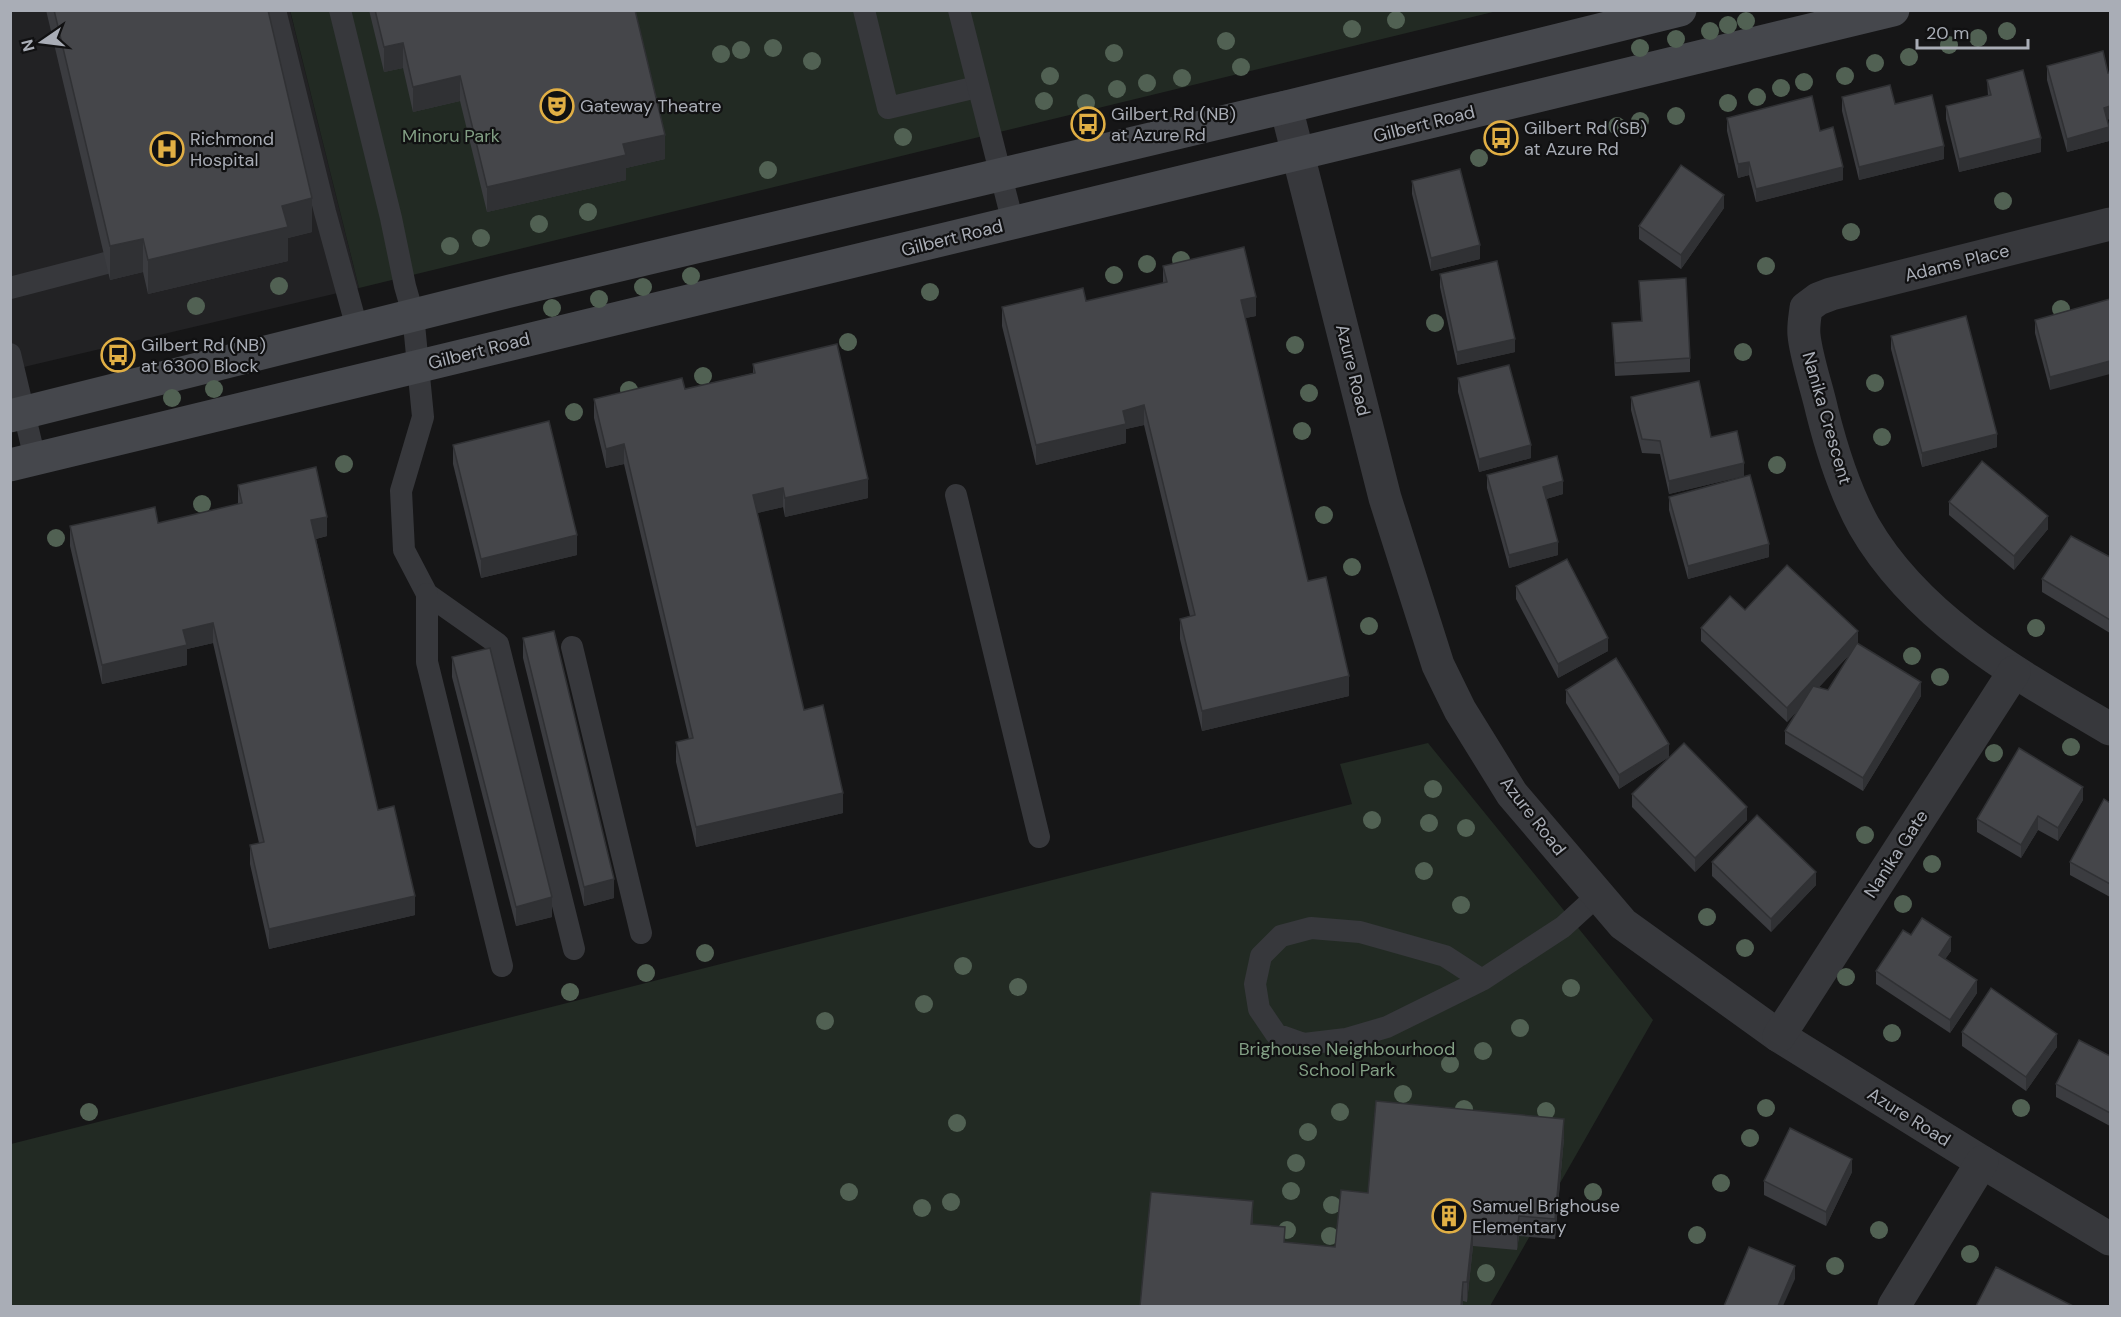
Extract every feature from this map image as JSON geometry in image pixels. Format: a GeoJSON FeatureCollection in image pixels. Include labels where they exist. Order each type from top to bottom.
{"type":"FeatureCollection","features":[{"type":"Feature","properties":{"kind":"main road"},"geometry":{"type":"LineString","coordinates":[[18,414],[413,314],[1286,107],[1680,10]]}},
{"type":"Feature","properties":{"kind":"main road","name":"Gilbert Road"},"geometry":{"type":"LineString","coordinates":[[23,462],[1893,10]]}},
{"type":"Feature","properties":{"kind":"street","name":"Azure Road"},"geometry":{"type":"LineString","coordinates":[[1286,107],[1385,498],[1438,665],[1460,710],[1512,794],[1623,924],[1779,1036],[2110,1239]]}},
{"type":"Feature","properties":{"kind":"street","name":"Adams Place"},"geometry":{"type":"LineString","coordinates":[[1806,308],[1818,299],[1832,294],[2110,225]]}},
{"type":"Feature","properties":{"kind":"street","name":"Nanika Crescent"},"geometry":{"type":"LineString","coordinates":[[1806,308],[1804,336],[1831,448],[1846,488],[1865,526],[1895,570],[1940,616],[2014,672],[2110,729]]}},
{"type":"Feature","properties":{"kind":"street","name":"Nanika Gate"},"geometry":{"type":"LineString","coordinates":[[1779,1036],[2014,672]]}},
{"type":"Feature","properties":{"kind":"street"},"geometry":{"type":"LineString","coordinates":[[1894,1306],[1982,1162]]}},
{"type":"Feature","properties":{"kind":"lane"},"geometry":{"type":"LineString","coordinates":[[275,10],[317,214],[357,328]]}},
{"type":"Feature","properties":{"kind":"lane"},"geometry":{"type":"LineString","coordinates":[[340,10],[392,218],[405,286],[413,314],[423,417],[400,491],[404,550],[427,594],[498,644],[574,949]]}},
{"type":"Feature","properties":{"kind":"lane"},"geometry":{"type":"LineString","coordinates":[[864,10],[888,108],[977,87]]}},
{"type":"Feature","properties":{"kind":"lane"},"geometry":{"type":"LineString","coordinates":[[959,10],[1013,223]]}},
{"type":"Feature","properties":{"kind":"lane"},"geometry":{"type":"LineString","coordinates":[[10,288],[106,263]]}},
{"type":"Feature","properties":{"kind":"lane"},"geometry":{"type":"LineString","coordinates":[[10,354],[23,462]]}},
{"type":"Feature","properties":{"kind":"lane"},"geometry":{"type":"LineString","coordinates":[[956,495],[1039,837]]}},
{"type":"Feature","properties":{"kind":"lane"},"geometry":{"type":"LineString","coordinates":[[427,594],[427,662],[502,966]]}},
{"type":"Feature","properties":{"kind":"lane"},"geometry":{"type":"LineString","coordinates":[[572,647],[640,933]]}},
{"type":"Feature","properties":{"kind":"lane"},"geometry":{"type":"LineString","coordinates":[[1482,980],[1444,956],[1360,932],[1311,928],[1281,936],[1261,956],[1255,984],[1259,1009],[1276,1034],[1304,1044],[1346,1039],[1387,1027],[1482,980],[1563,927],[1598,895]]}},
{"type":"Feature","properties":{"kind":"shaded area","name":"Richmond Hospital"},"geometry":{"type":"Polygon","coordinates":[[[10,11],[290,11],[359,288],[11,370],[10,11]]]}},
{"type":"Feature","properties":{"kind":"green space","name":"Minoru Park"},"geometry":{"type":"Polygon","coordinates":[[[290,10],[1497,11],[359,288],[290,10]]]}},
{"type":"Feature","properties":{"kind":"green space","name":"Brighouse Neighbourhood School Park"},"geometry":{"type":"Polygon","coordinates":[[[1428,743],[1653,1020],[1490,1306],[11,1306],[11,1144],[1352,804],[1340,764],[1428,743]]]}},
{"type":"Feature","properties":{"kind":"building"},"geometry":{"type":"Polygon","coordinates":[[[54,10],[268,10],[312,198],[282,206],[288,227],[148,260],[143,239],[110,246],[54,10]]]}},
{"type":"Feature","properties":{"kind":"building","name":"Gateway Theatre"},"geometry":{"type":"Polygon","coordinates":[[[375,10],[635,10],[665,135],[623,144],[626,155],[487,187],[460,76],[413,87],[403,43],[384,47],[375,10]]]}},
{"type":"Feature","properties":{"kind":"building"},"geometry":{"type":"Polygon","coordinates":[[[2103,51],[2108,73],[2110,72],[2110,106],[2104,108],[2109,127],[2067,139],[2047,66],[2103,51]]]}},
{"type":"Feature","properties":{"kind":"building"},"geometry":{"type":"Polygon","coordinates":[[[2023,70],[2041,138],[1959,159],[1946,106],[1991,95],[1987,80],[2023,70]]]}},
{"type":"Feature","properties":{"kind":"building"},"geometry":{"type":"Polygon","coordinates":[[[1890,85],[1895,104],[1932,95],[1944,146],[1859,167],[1842,97],[1890,85]]]}},
{"type":"Feature","properties":{"kind":"building"},"geometry":{"type":"Polygon","coordinates":[[[1812,96],[1820,131],[1833,127],[1843,167],[1756,189],[1749,162],[1738,164],[1727,118],[1812,96]]]}},
{"type":"Feature","properties":{"kind":"building"},"geometry":{"type":"Polygon","coordinates":[[[1681,165],[1724,195],[1681,255],[1639,226],[1681,165]]]}},
{"type":"Feature","properties":{"kind":"building"},"geometry":{"type":"Polygon","coordinates":[[[1460,169],[1480,245],[1431,258],[1412,181],[1460,169]]]}},
{"type":"Feature","properties":{"kind":"building"},"geometry":{"type":"Polygon","coordinates":[[[1244,247],[1256,297],[1241,300],[1308,581],[1326,577],[1349,676],[1202,711],[1180,619],[1195,615],[1144,405],[1123,411],[1126,424],[1036,445],[1002,307],[1083,288],[1086,301],[1167,282],[1163,266],[1244,247]]]}},
{"type":"Feature","properties":{"kind":"building"},"geometry":{"type":"Polygon","coordinates":[[[1497,261],[1515,339],[1457,352],[1440,274],[1497,261]]]}},
{"type":"Feature","properties":{"kind":"building"},"geometry":{"type":"Polygon","coordinates":[[[1686,278],[1690,358],[1615,363],[1612,323],[1642,321],[1639,281],[1686,278]]]}},
{"type":"Feature","properties":{"kind":"building"},"geometry":{"type":"Polygon","coordinates":[[[2110,299],[2110,361],[2050,377],[2035,320],[2110,299]]]}},
{"type":"Feature","properties":{"kind":"building"},"geometry":{"type":"Polygon","coordinates":[[[1966,316],[1997,434],[1922,453],[1891,336],[1966,316]]]}},
{"type":"Feature","properties":{"kind":"building"},"geometry":{"type":"Polygon","coordinates":[[[837,344],[868,479],[785,498],[783,488],[753,495],[804,710],[823,705],[843,793],[696,827],[676,742],[693,738],[624,444],[606,449],[594,399],[682,378],[685,389],[755,373],[753,364],[837,344]]]}},
{"type":"Feature","properties":{"kind":"building"},"geometry":{"type":"Polygon","coordinates":[[[1509,365],[1531,445],[1479,459],[1458,378],[1509,365]]]}},
{"type":"Feature","properties":{"kind":"building"},"geometry":{"type":"Polygon","coordinates":[[[1699,381],[1711,437],[1737,431],[1744,463],[1669,481],[1660,441],[1642,439],[1631,397],[1699,381]]]}},
{"type":"Feature","properties":{"kind":"building"},"geometry":{"type":"Polygon","coordinates":[[[549,421],[577,535],[481,559],[453,445],[549,421]]]}},
{"type":"Feature","properties":{"kind":"building"},"geometry":{"type":"Polygon","coordinates":[[[1557,456],[1563,481],[1543,487],[1558,542],[1509,555],[1487,475],[1557,456]]]}},
{"type":"Feature","properties":{"kind":"building"},"geometry":{"type":"Polygon","coordinates":[[[1982,461],[2048,516],[2014,556],[1949,502],[1982,461]]]}},
{"type":"Feature","properties":{"kind":"building"},"geometry":{"type":"Polygon","coordinates":[[[316,467],[327,517],[311,520],[378,810],[394,806],[415,896],[269,929],[250,845],[264,842],[213,623],[183,630],[187,645],[102,665],[70,526],[155,507],[158,523],[242,503],[238,485],[316,467]]]}},
{"type":"Feature","properties":{"kind":"building"},"geometry":{"type":"Polygon","coordinates":[[[1750,475],[1769,544],[1688,566],[1669,497],[1750,475]]]}},
{"type":"Feature","properties":{"kind":"building"},"geometry":{"type":"Polygon","coordinates":[[[2071,536],[2110,557],[2110,620],[2042,579],[2071,536]]]}},
{"type":"Feature","properties":{"kind":"building"},"geometry":{"type":"Polygon","coordinates":[[[1567,559],[1608,638],[1558,664],[1516,586],[1567,559]]]}},
{"type":"Feature","properties":{"kind":"building"},"geometry":{"type":"Polygon","coordinates":[[[1787,565],[1858,631],[1787,708],[1701,628],[1730,596],[1745,610],[1787,565]]]}},
{"type":"Feature","properties":{"kind":"building"},"geometry":{"type":"Polygon","coordinates":[[[554,631],[614,879],[584,887],[523,638],[554,631]]]}},
{"type":"Feature","properties":{"kind":"building"},"geometry":{"type":"Polygon","coordinates":[[[1857,643],[1921,682],[1863,778],[1785,731],[1813,686],[1828,690],[1857,643]]]}},
{"type":"Feature","properties":{"kind":"building"},"geometry":{"type":"Polygon","coordinates":[[[490,648],[552,897],[516,907],[452,657],[490,648]]]}},
{"type":"Feature","properties":{"kind":"building"},"geometry":{"type":"Polygon","coordinates":[[[1616,658],[1669,744],[1619,775],[1566,690],[1616,658]]]}},
{"type":"Feature","properties":{"kind":"building"},"geometry":{"type":"Polygon","coordinates":[[[1684,743],[1747,807],[1695,858],[1632,794],[1684,743]]]}},
{"type":"Feature","properties":{"kind":"building"},"geometry":{"type":"Polygon","coordinates":[[[2019,748],[2083,787],[2058,828],[2038,816],[2021,845],[1977,819],[2019,748]]]}},
{"type":"Feature","properties":{"kind":"building"},"geometry":{"type":"Polygon","coordinates":[[[2104,799],[2110,803],[2110,884],[2070,862],[2104,799]]]}},
{"type":"Feature","properties":{"kind":"building"},"geometry":{"type":"Polygon","coordinates":[[[1757,815],[1816,872],[1771,919],[1712,862],[1757,815]]]}},
{"type":"Feature","properties":{"kind":"building"},"geometry":{"type":"Polygon","coordinates":[[[1922,918],[1951,937],[1939,955],[1977,980],[1950,1020],[1876,971],[1903,930],[1911,935],[1922,918]]]}},
{"type":"Feature","properties":{"kind":"building"},"geometry":{"type":"Polygon","coordinates":[[[1991,988],[2057,1034],[2026,1077],[1962,1032],[1991,988]]]}},
{"type":"Feature","properties":{"kind":"building"},"geometry":{"type":"Polygon","coordinates":[[[2079,1040],[2110,1056],[2110,1113],[2056,1084],[2079,1040]]]}},
{"type":"Feature","properties":{"kind":"building","name":"Samuel Brighouse Elementary"},"geometry":{"type":"Polygon","coordinates":[[[1376,1101],[1564,1119],[1555,1219],[1519,1216],[1517,1230],[1473,1227],[1467,1282],[1463,1282],[1461,1306],[1140,1306],[1151,1192],[1253,1201],[1251,1224],[1285,1227],[1284,1242],[1335,1247],[1341,1190],[1368,1193],[1376,1101]]]}},
{"type":"Feature","properties":{"kind":"building"},"geometry":{"type":"Polygon","coordinates":[[[1790,1128],[1852,1159],[1826,1212],[1764,1181],[1790,1128]]]}},
{"type":"Feature","properties":{"kind":"building"},"geometry":{"type":"Polygon","coordinates":[[[1749,1247],[1795,1266],[1778,1306],[1724,1306],[1749,1247]]]}},
{"type":"Feature","properties":{"kind":"building"},"geometry":{"type":"Polygon","coordinates":[[[1996,1267],[2073,1306],[1976,1306],[1996,1267]]]}},
{"type":"Feature","properties":{"kind":"place","name":"Gateway Theatre"},"geometry":{"type":"Point","coordinates":[557,106]}},
{"type":"Feature","properties":{"kind":"place","name":"Gilbert Rd (NB) at Azure Rd"},"geometry":{"type":"Point","coordinates":[1088,124]}},
{"type":"Feature","properties":{"kind":"place","name":"Gilbert Rd (SB) at Azure Rd"},"geometry":{"type":"Point","coordinates":[1501,138]}},
{"type":"Feature","properties":{"kind":"place","name":"Richmond Hospital"},"geometry":{"type":"Point","coordinates":[167,149]}},
{"type":"Feature","properties":{"kind":"place","name":"Gilbert Rd (NB) at 6300 Block"},"geometry":{"type":"Point","coordinates":[118,355]}},
{"type":"Feature","properties":{"kind":"place","name":"Samuel Brighouse Elementary"},"geometry":{"type":"Point","coordinates":[1449,1216]}}]}
